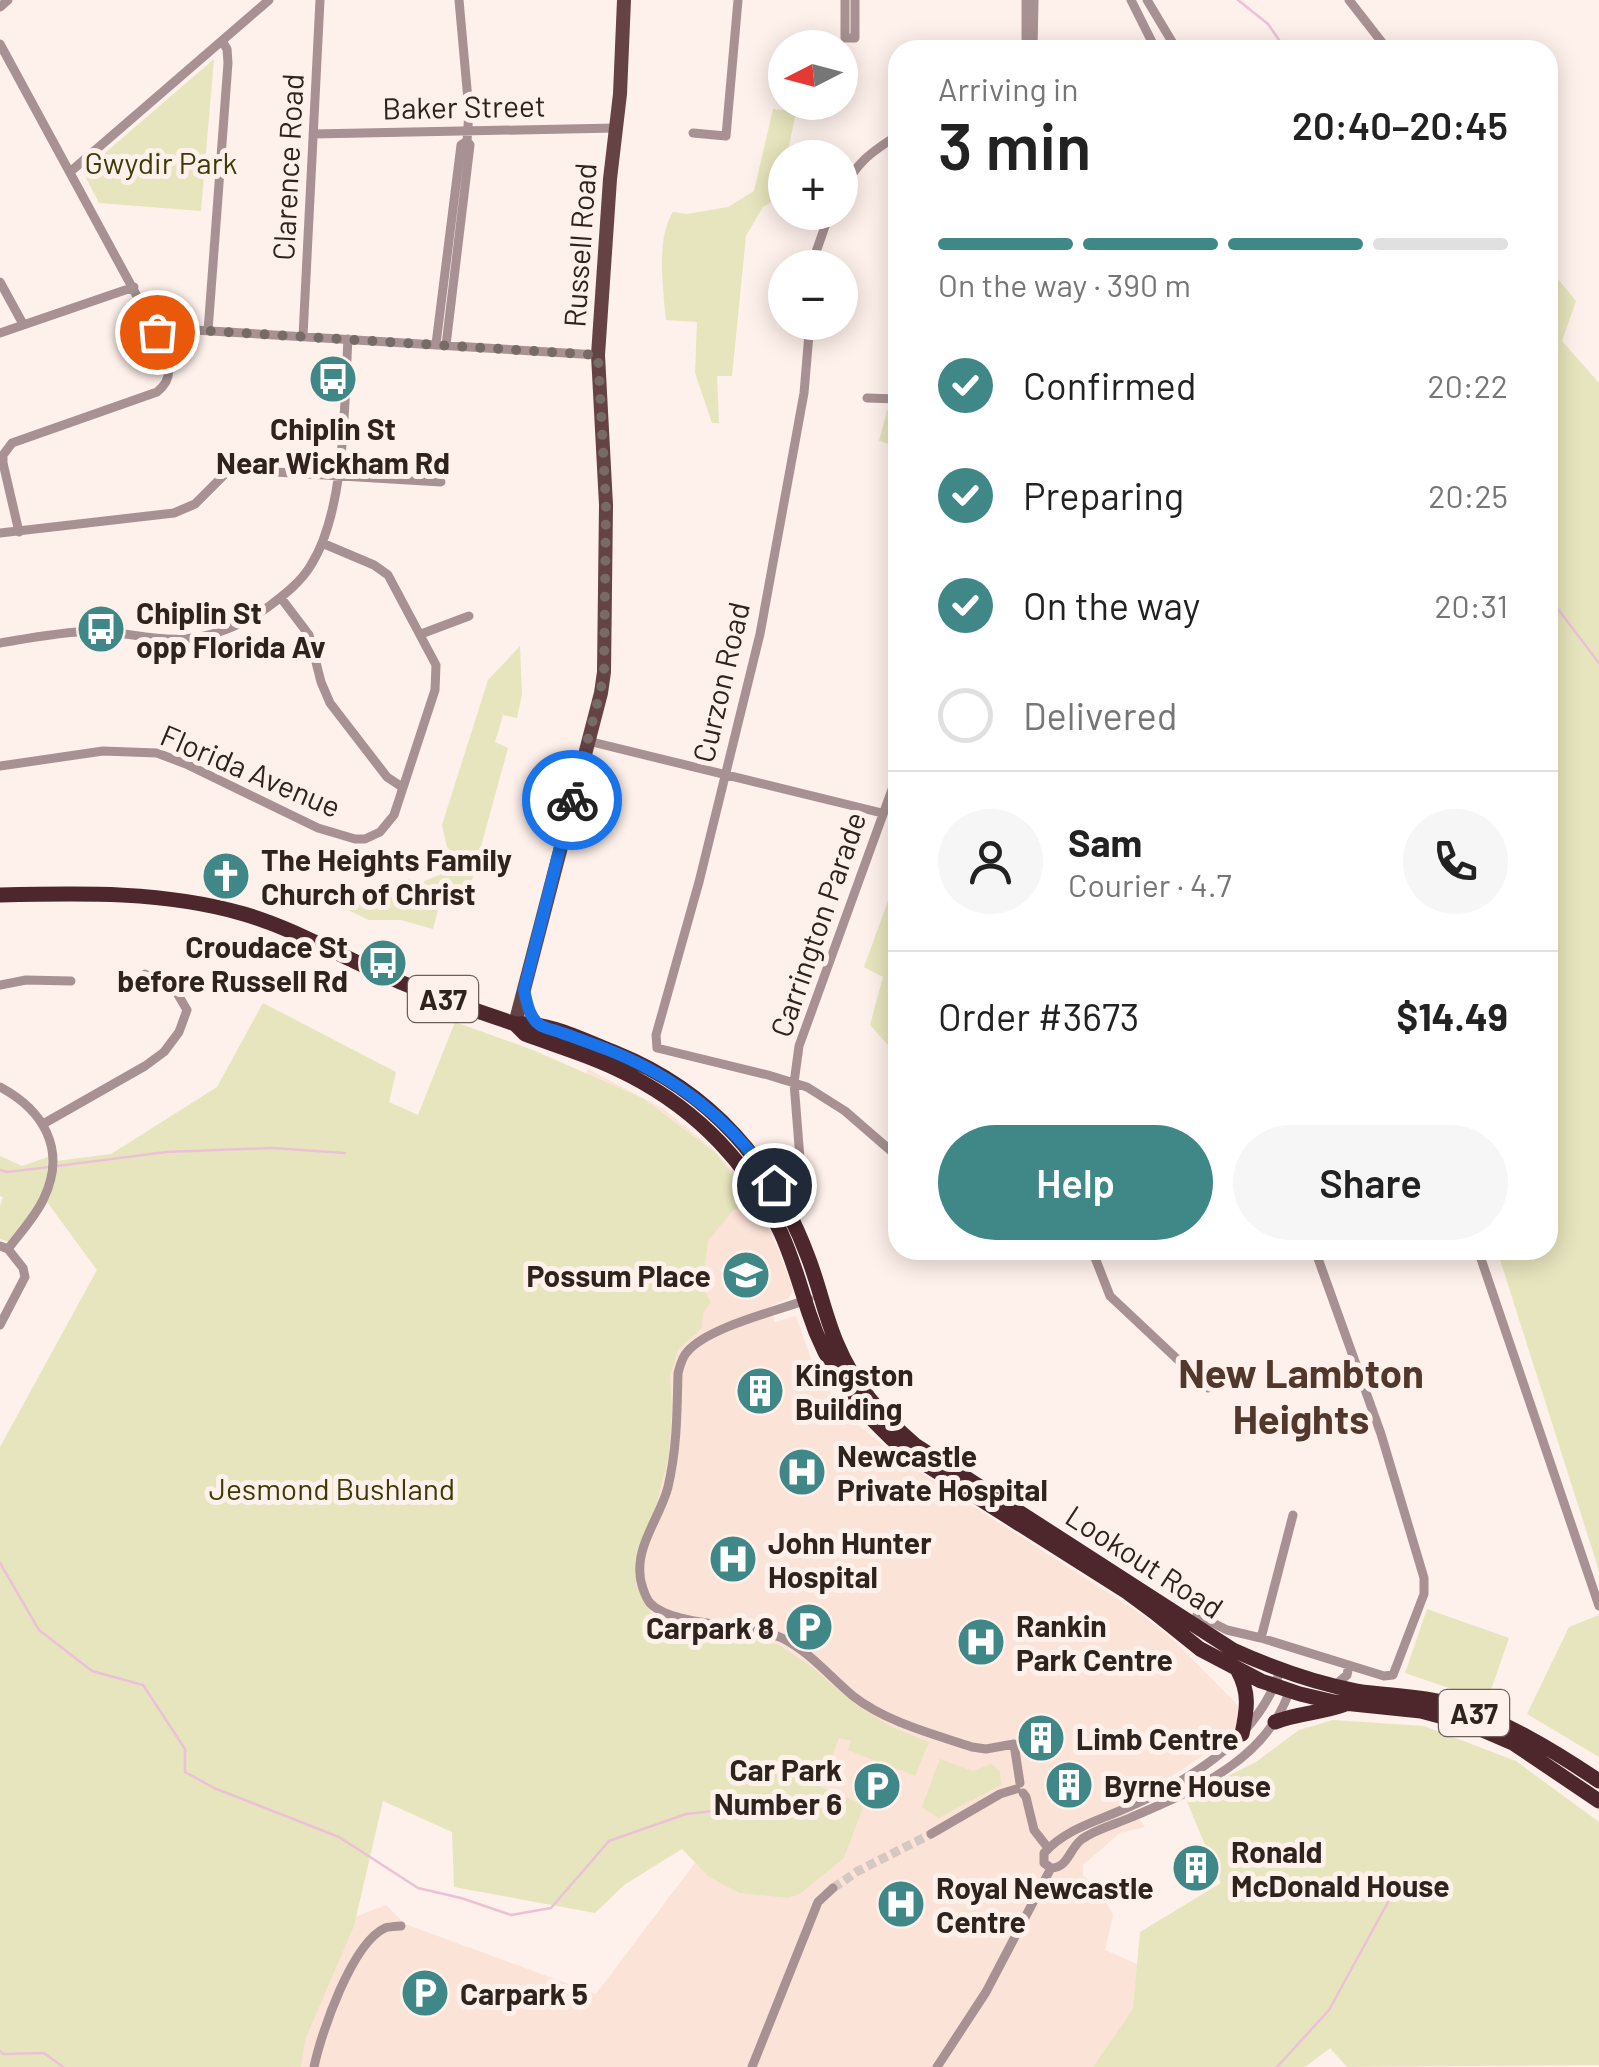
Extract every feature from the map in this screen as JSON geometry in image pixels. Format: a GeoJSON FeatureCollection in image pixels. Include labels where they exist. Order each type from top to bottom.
{"type":"FeatureCollection","features":[{"type":"Feature","properties":{"kind":"highway","name":"A37"},"geometry":{"type":"LineString","coordinates":[[0,896],[122,894],[242,913],[429,994],[515,1024]]}},
{"type":"Feature","properties":{"kind":"highway","name":"Lookout Road"},"geometry":{"type":"LineString","coordinates":[[515,1024],[530,1022],[630,1059],[680,1086],[706,1106],[760,1164],[787,1206],[813,1297],[822,1348],[861,1409],[909,1454],[1126,1592],[1200,1650],[1238,1671],[1469,1724],[1513,1744],[1599,1801]]}},
{"type":"Feature","properties":{"kind":"highway","name":"Lookout Road"},"geometry":{"type":"LineString","coordinates":[[515,1024],[524,1034],[628,1074],[678,1104],[712,1134],[746,1171],[766,1202],[852,1376],[890,1424],[915,1445],[1284,1681],[1334,1686],[1353,1697],[1444,1702],[1536,1742],[1599,1781]]}},
{"type":"Feature","properties":{"kind":"highway"},"geometry":{"type":"LineString","coordinates":[[1238,1671],[1248,1698],[1242,1734]]}},
{"type":"Feature","properties":{"kind":"highway"},"geometry":{"type":"LineString","coordinates":[[1275,1722],[1326,1711],[1353,1697]]}},
{"type":"Feature","properties":{"kind":"main road","name":"Russell Road"},"geometry":{"type":"LineString","coordinates":[[515,1024],[600,693],[604,661],[606,505],[598,355],[624,0]]}},
{"type":"Feature","properties":{"kind":"main road"},"geometry":{"type":"LineString","coordinates":[[524,990],[528,1010],[541,1026]]}},
{"type":"Feature","properties":{"kind":"street"},"geometry":{"type":"LineString","coordinates":[[0,6],[8,0]]}},
{"type":"Feature","properties":{"kind":"street"},"geometry":{"type":"LineString","coordinates":[[70,172],[269,0]]}},
{"type":"Feature","properties":{"kind":"street","name":"Clarence Road"},"geometry":{"type":"LineString","coordinates":[[303,336],[320,0]]}},
{"type":"Feature","properties":{"kind":"street"},"geometry":{"type":"LineString","coordinates":[[441,345],[461,145],[467,136],[469,111],[458,0]]}},
{"type":"Feature","properties":{"kind":"street"},"geometry":{"type":"LineString","coordinates":[[694,134],[726,136],[738,0]]}},
{"type":"Feature","properties":{"kind":"street"},"geometry":{"type":"LineString","coordinates":[[845,0],[845,38],[855,38],[855,0]]}},
{"type":"Feature","properties":{"kind":"street"},"geometry":{"type":"LineString","coordinates":[[1025,40],[1026,0]]}},
{"type":"Feature","properties":{"kind":"street"},"geometry":{"type":"LineString","coordinates":[[1026,40],[1034,0]]}},
{"type":"Feature","properties":{"kind":"street"},"geometry":{"type":"LineString","coordinates":[[1131,0],[1151,40]]}},
{"type":"Feature","properties":{"kind":"street"},"geometry":{"type":"LineString","coordinates":[[1148,0],[1171,40]]}},
{"type":"Feature","properties":{"kind":"street"},"geometry":{"type":"LineString","coordinates":[[1349,0],[1380,40]]}},
{"type":"Feature","properties":{"kind":"street"},"geometry":{"type":"LineString","coordinates":[[208,331],[228,62],[222,40]]}},
{"type":"Feature","properties":{"kind":"street"},"geometry":{"type":"LineString","coordinates":[[0,44],[134,287],[157,332],[170,375],[163,389],[12,443],[6,449],[3,463],[18,532]]}},
{"type":"Feature","properties":{"kind":"street","name":"Baker Street"},"geometry":{"type":"LineString","coordinates":[[313,134],[467,136],[616,128]]}},
{"type":"Feature","properties":{"kind":"street"},"geometry":{"type":"LineString","coordinates":[[858,164],[888,141]]}},
{"type":"Feature","properties":{"kind":"street"},"geometry":{"type":"LineString","coordinates":[[0,282],[23,324]]}},
{"type":"Feature","properties":{"kind":"street"},"geometry":{"type":"LineString","coordinates":[[0,332],[134,287]]}},
{"type":"Feature","properties":{"kind":"street"},"geometry":{"type":"LineString","coordinates":[[157,332],[172,329],[598,355]]}},
{"type":"Feature","properties":{"kind":"street"},"geometry":{"type":"LineString","coordinates":[[0,643],[92,632],[196,638],[250,620],[281,598],[311,566],[322,543],[338,476],[348,339]]}},
{"type":"Feature","properties":{"kind":"street","name":"Curzon Road"},"geometry":{"type":"LineString","coordinates":[[794,1083],[657,1048],[656,1035],[700,882],[763,615],[804,393],[808,340]]}},
{"type":"Feature","properties":{"kind":"street"},"geometry":{"type":"LineString","coordinates":[[867,398],[888,399]]}},
{"type":"Feature","properties":{"kind":"street"},"geometry":{"type":"LineString","coordinates":[[0,533],[174,513],[195,504],[219,478],[232,471],[442,482]]}},
{"type":"Feature","properties":{"kind":"street"},"geometry":{"type":"LineString","coordinates":[[322,543],[382,570],[393,582],[436,665],[437,682],[402,787]]}},
{"type":"Feature","properties":{"kind":"street","name":"Florida Avenue"},"geometry":{"type":"LineString","coordinates":[[0,766],[103,751],[157,753],[318,828],[355,839],[373,836],[394,815],[402,787],[387,777],[330,703],[309,635],[281,598]]}},
{"type":"Feature","properties":{"kind":"street"},"geometry":{"type":"LineString","coordinates":[[422,634],[470,616]]}},
{"type":"Feature","properties":{"kind":"street"},"geometry":{"type":"LineString","coordinates":[[588,741],[882,814]]}},
{"type":"Feature","properties":{"kind":"street","name":"Carrington Parade"},"geometry":{"type":"LineString","coordinates":[[787,1206],[798,1198],[802,1184],[794,1083],[799,1046],[888,799]]}},
{"type":"Feature","properties":{"kind":"street"},"geometry":{"type":"LineString","coordinates":[[43,1124],[144,1066],[173,1042],[188,1010],[177,993],[144,974]]}},
{"type":"Feature","properties":{"kind":"street"},"geometry":{"type":"LineString","coordinates":[[0,986],[26,980],[71,981]]}},
{"type":"Feature","properties":{"kind":"street"},"geometry":{"type":"LineString","coordinates":[[794,1083],[845,1111],[888,1148]]}},
{"type":"Feature","properties":{"kind":"street"},"geometry":{"type":"LineString","coordinates":[[0,1088],[19,1098],[43,1124],[52,1148],[52,1175],[43,1200],[4,1248],[22,1268],[24,1277],[0,1325]]}},
{"type":"Feature","properties":{"kind":"street"},"geometry":{"type":"LineString","coordinates":[[1096,1260],[1110,1296],[1208,1388]]}},
{"type":"Feature","properties":{"kind":"street"},"geometry":{"type":"LineString","coordinates":[[1198,1615],[1227,1630],[1384,1676],[1393,1675],[1397,1668],[1424,1594],[1424,1578],[1381,1434],[1319,1260]]}},
{"type":"Feature","properties":{"kind":"street"},"geometry":{"type":"LineString","coordinates":[[1481,1260],[1599,1606]]}},
{"type":"Feature","properties":{"kind":"street"},"geometry":{"type":"LineString","coordinates":[[813,1297],[709,1335],[687,1351],[681,1362],[676,1448],[667,1492],[640,1562],[640,1577],[650,1602],[673,1616],[781,1638],[810,1657],[856,1698],[888,1717],[972,1747],[1014,1744],[1020,1788],[1034,1830],[1051,1847],[1062,1848],[1066,1857]]}},
{"type":"Feature","properties":{"kind":"street"},"geometry":{"type":"LineString","coordinates":[[1261,1638],[1293,1516]]}},
{"type":"Feature","properties":{"kind":"street"},"geometry":{"type":"LineString","coordinates":[[1334,1686],[1354,1666]]}},
{"type":"Feature","properties":{"kind":"street"},"geometry":{"type":"LineString","coordinates":[[1353,1697],[1354,1666]]}},
{"type":"Feature","properties":{"kind":"street"},"geometry":{"type":"LineString","coordinates":[[1051,1868],[1062,1867],[1081,1839],[1148,1810],[1235,1764],[1264,1738],[1275,1722],[1284,1681]]}},
{"type":"Feature","properties":{"kind":"street"},"geometry":{"type":"LineString","coordinates":[[1051,1868],[1044,1860],[1044,1852],[1066,1834],[1178,1783],[1227,1749],[1284,1681]]}},
{"type":"Feature","properties":{"kind":"street"},"geometry":{"type":"LineString","coordinates":[[931,1834],[1000,1794],[1020,1788]]}},
{"type":"Feature","properties":{"kind":"street"},"geometry":{"type":"LineString","coordinates":[[937,2067],[986,1992],[1051,1868]]}},
{"type":"Feature","properties":{"kind":"street"},"geometry":{"type":"LineString","coordinates":[[752,2067],[818,1902],[833,1888]]}},
{"type":"Feature","properties":{"kind":"street"},"geometry":{"type":"LineString","coordinates":[[314,2067],[324,2028],[353,1962],[372,1938],[386,1928],[400,1926]]}},
{"type":"Feature","properties":{"kind":"shaded area","name":"John Hunter Hospital"},"geometry":{"type":"Polygon","coordinates":[[[588,1069],[662,1108],[712,1148],[735,1174],[757,1205],[793,1290],[788,1299],[770,1306],[775,1322],[796,1316],[812,1362],[838,1409],[904,1462],[1138,1612],[1170,1637],[1240,1711],[1239,1722],[1228,1738],[1180,1771],[1126,1800],[1145,1827],[1120,1833],[1083,1865],[1083,1875],[1103,1896],[1113,1915],[1105,1950],[1151,1970],[1193,1931],[1101,2067],[231,2067],[175,1986],[386,1905],[405,1924],[596,1994],[753,1786],[330,1507],[544,1196],[588,1069]]]}},
{"type":"Feature","properties":{"kind":"green space","name":"Gwydir Park"},"geometry":{"type":"Polygon","coordinates":[[[214,59],[201,211],[99,203],[83,172],[214,59]]]}},
{"type":"Feature","properties":{"kind":"green space"},"geometry":{"type":"Polygon","coordinates":[[[770,120],[794,120],[790,140],[768,140],[768,204],[746,236],[732,376],[717,376],[719,423],[712,423],[695,373],[697,322],[666,320],[664,235],[673,212],[687,214],[728,207],[754,191],[770,120]]]}},
{"type":"Feature","properties":{"kind":"green space"},"geometry":{"type":"Polygon","coordinates":[[[1558,279],[1576,301],[1562,341],[1599,383],[1599,1571],[1500,1260],[1558,1260],[1558,279]]]}},
{"type":"Feature","properties":{"kind":"green space"},"geometry":{"type":"Polygon","coordinates":[[[887,410],[888,444],[879,441],[887,410]]]}},
{"type":"Feature","properties":{"kind":"green space"},"geometry":{"type":"Polygon","coordinates":[[[520,646],[522,694],[517,718],[503,715],[495,742],[508,748],[471,883],[439,906],[433,929],[401,920],[369,920],[348,910],[351,895],[409,879],[417,884],[451,870],[454,854],[447,847],[442,825],[488,680],[520,646]]]}},
{"type":"Feature","properties":{"kind":"green space"},"geometry":{"type":"Polygon","coordinates":[[[888,901],[888,1045],[870,1025],[883,977],[864,967],[888,901]]]}},
{"type":"Feature","properties":{"kind":"green space","name":"Jesmond Bushland"},"geometry":{"type":"Polygon","coordinates":[[[263,1003],[396,1072],[389,1102],[418,1115],[455,1022],[533,1050],[644,1099],[717,1154],[755,1206],[733,1210],[708,1241],[702,1287],[711,1302],[703,1313],[702,1328],[678,1350],[670,1376],[669,1455],[655,1509],[635,1561],[636,1585],[652,1614],[675,1625],[779,1645],[856,1705],[894,1728],[929,1742],[915,1776],[848,1750],[851,1741],[839,1738],[821,1787],[864,1805],[844,1858],[800,1894],[788,1898],[740,1893],[709,1877],[682,1849],[624,1885],[595,1913],[454,1887],[452,1832],[383,1801],[354,1926],[305,2040],[301,2067],[0,2067],[0,1447],[97,1270],[47,1202],[56,1176],[56,1161],[111,1154],[217,1087],[263,1003]]]}},
{"type":"Feature","properties":{"kind":"green space"},"geometry":{"type":"Polygon","coordinates":[[[0,1156],[22,1166],[48,1157],[47,1182],[40,1198],[10,1242],[0,1239],[0,1156]]]}},
{"type":"Feature","properties":{"kind":"green space"},"geometry":{"type":"Polygon","coordinates":[[[1427,1609],[1509,1638],[1487,1701],[1405,1673],[1427,1609]]]}},
{"type":"Feature","properties":{"kind":"green space"},"geometry":{"type":"Polygon","coordinates":[[[1599,1615],[1599,1757],[1527,1714],[1569,1627],[1599,1615]]]}},
{"type":"Feature","properties":{"kind":"green space"},"geometry":{"type":"Polygon","coordinates":[[[1333,1720],[1424,1726],[1516,1761],[1599,1822],[1599,2065],[1347,2067],[1330,2048],[1305,2067],[1093,2067],[1133,2009],[1140,1932],[1221,1883],[1185,1797],[1256,1762],[1299,1730],[1333,1720]]]}},
{"type":"Feature","properties":{"kind":"green space"},"geometry":{"type":"Polygon","coordinates":[[[940,1759],[973,1771],[991,1764],[1000,1771],[1001,1785],[938,1818],[922,1807],[940,1759]]]}},
{"type":"Feature","properties":{"kind":"waterway"},"geometry":{"type":"LineString","coordinates":[[1238,0],[1268,24],[1279,40]]}},
{"type":"Feature","properties":{"kind":"waterway"},"geometry":{"type":"LineString","coordinates":[[1558,609],[1599,663]]}},
{"type":"Feature","properties":{"kind":"waterway"},"geometry":{"type":"LineString","coordinates":[[57,1166],[166,1152],[272,1148],[345,1153]]}},
{"type":"Feature","properties":{"kind":"waterway"},"geometry":{"type":"LineString","coordinates":[[0,1170],[50,1167]]}},
{"type":"Feature","properties":{"kind":"waterway"},"geometry":{"type":"LineString","coordinates":[[0,1563],[39,1630],[92,1671],[143,1685],[185,1749],[185,1772],[214,1788],[339,1837],[418,1888],[511,1915],[551,1908],[609,1841],[686,1814],[812,1800],[823,1805]]}},
{"type":"Feature","properties":{"kind":"waterway"},"geometry":{"type":"LineString","coordinates":[[1277,2067],[1329,2010],[1393,1893]]}},
{"type":"Feature","properties":{"kind":"waterway"},"geometry":{"type":"LineString","coordinates":[[0,2051],[44,2053],[63,2067]]}},
{"type":"Feature","properties":{"kind":"tunnel"},"geometry":{"type":"LineString","coordinates":[[833,1888],[931,1834]]}},
{"type":"Feature","properties":{"kind":"way so far"},"geometry":{"type":"LineString","coordinates":[[157,332],[178,329],[598,355],[606,505],[604,672],[572,800]]}},
{"type":"Feature","properties":{"kind":"place","name":"Chiplin St Near Wickham Rd"},"geometry":{"type":"Point","coordinates":[333,379]}},
{"type":"Feature","properties":{"kind":"place","name":"Chiplin St opp Florida Av"},"geometry":{"type":"Point","coordinates":[101,629]}},
{"type":"Feature","properties":{"kind":"place","name":"The Heights Family Church of Christ"},"geometry":{"type":"Point","coordinates":[226,876]}},
{"type":"Feature","properties":{"kind":"place","name":"Croudace St before Russell Rd"},"geometry":{"type":"Point","coordinates":[383,963]}},
{"type":"Feature","properties":{"kind":"place","name":"Possum Place"},"geometry":{"type":"Point","coordinates":[746,1275]}},
{"type":"Feature","properties":{"kind":"place","name":"Kingston Building"},"geometry":{"type":"Point","coordinates":[760,1391]}},
{"type":"Feature","properties":{"kind":"place","name":"Newcastle Private Hospital"},"geometry":{"type":"Point","coordinates":[802,1472]}},
{"type":"Feature","properties":{"kind":"place","name":"John Hunter Hospital"},"geometry":{"type":"Point","coordinates":[733,1559]}},
{"type":"Feature","properties":{"kind":"place","name":"Carpark 8"},"geometry":{"type":"Point","coordinates":[809,1627]}},
{"type":"Feature","properties":{"kind":"place","name":"Rankin Park Centre"},"geometry":{"type":"Point","coordinates":[981,1642]}},
{"type":"Feature","properties":{"kind":"place","name":"Limb Centre"},"geometry":{"type":"Point","coordinates":[1041,1738]}},
{"type":"Feature","properties":{"kind":"place","name":"Byrne House"},"geometry":{"type":"Point","coordinates":[1069,1785]}},
{"type":"Feature","properties":{"kind":"place","name":"Car Park Number 6"},"geometry":{"type":"Point","coordinates":[877,1786]}},
{"type":"Feature","properties":{"kind":"place","name":"Ronald McDonald House"},"geometry":{"type":"Point","coordinates":[1196,1868]}},
{"type":"Feature","properties":{"kind":"place","name":"Royal Newcastle Centre"},"geometry":{"type":"Point","coordinates":[901,1904]}},
{"type":"Feature","properties":{"kind":"place","name":"Carpark 5"},"geometry":{"type":"Point","coordinates":[425,1993]}},
{"type":"Feature","properties":{"kind":"district","name":"New Lambton Heights"},"geometry":{"type":"Point","coordinates":[1301,1395]}},
{"type":"Feature","properties":{"kind":"route"},"geometry":{"type":"LineString","coordinates":[[572,800],[524,990],[528,1010],[541,1026],[630,1059],[680,1086],[735,1135],[774,1185]]}}]}
